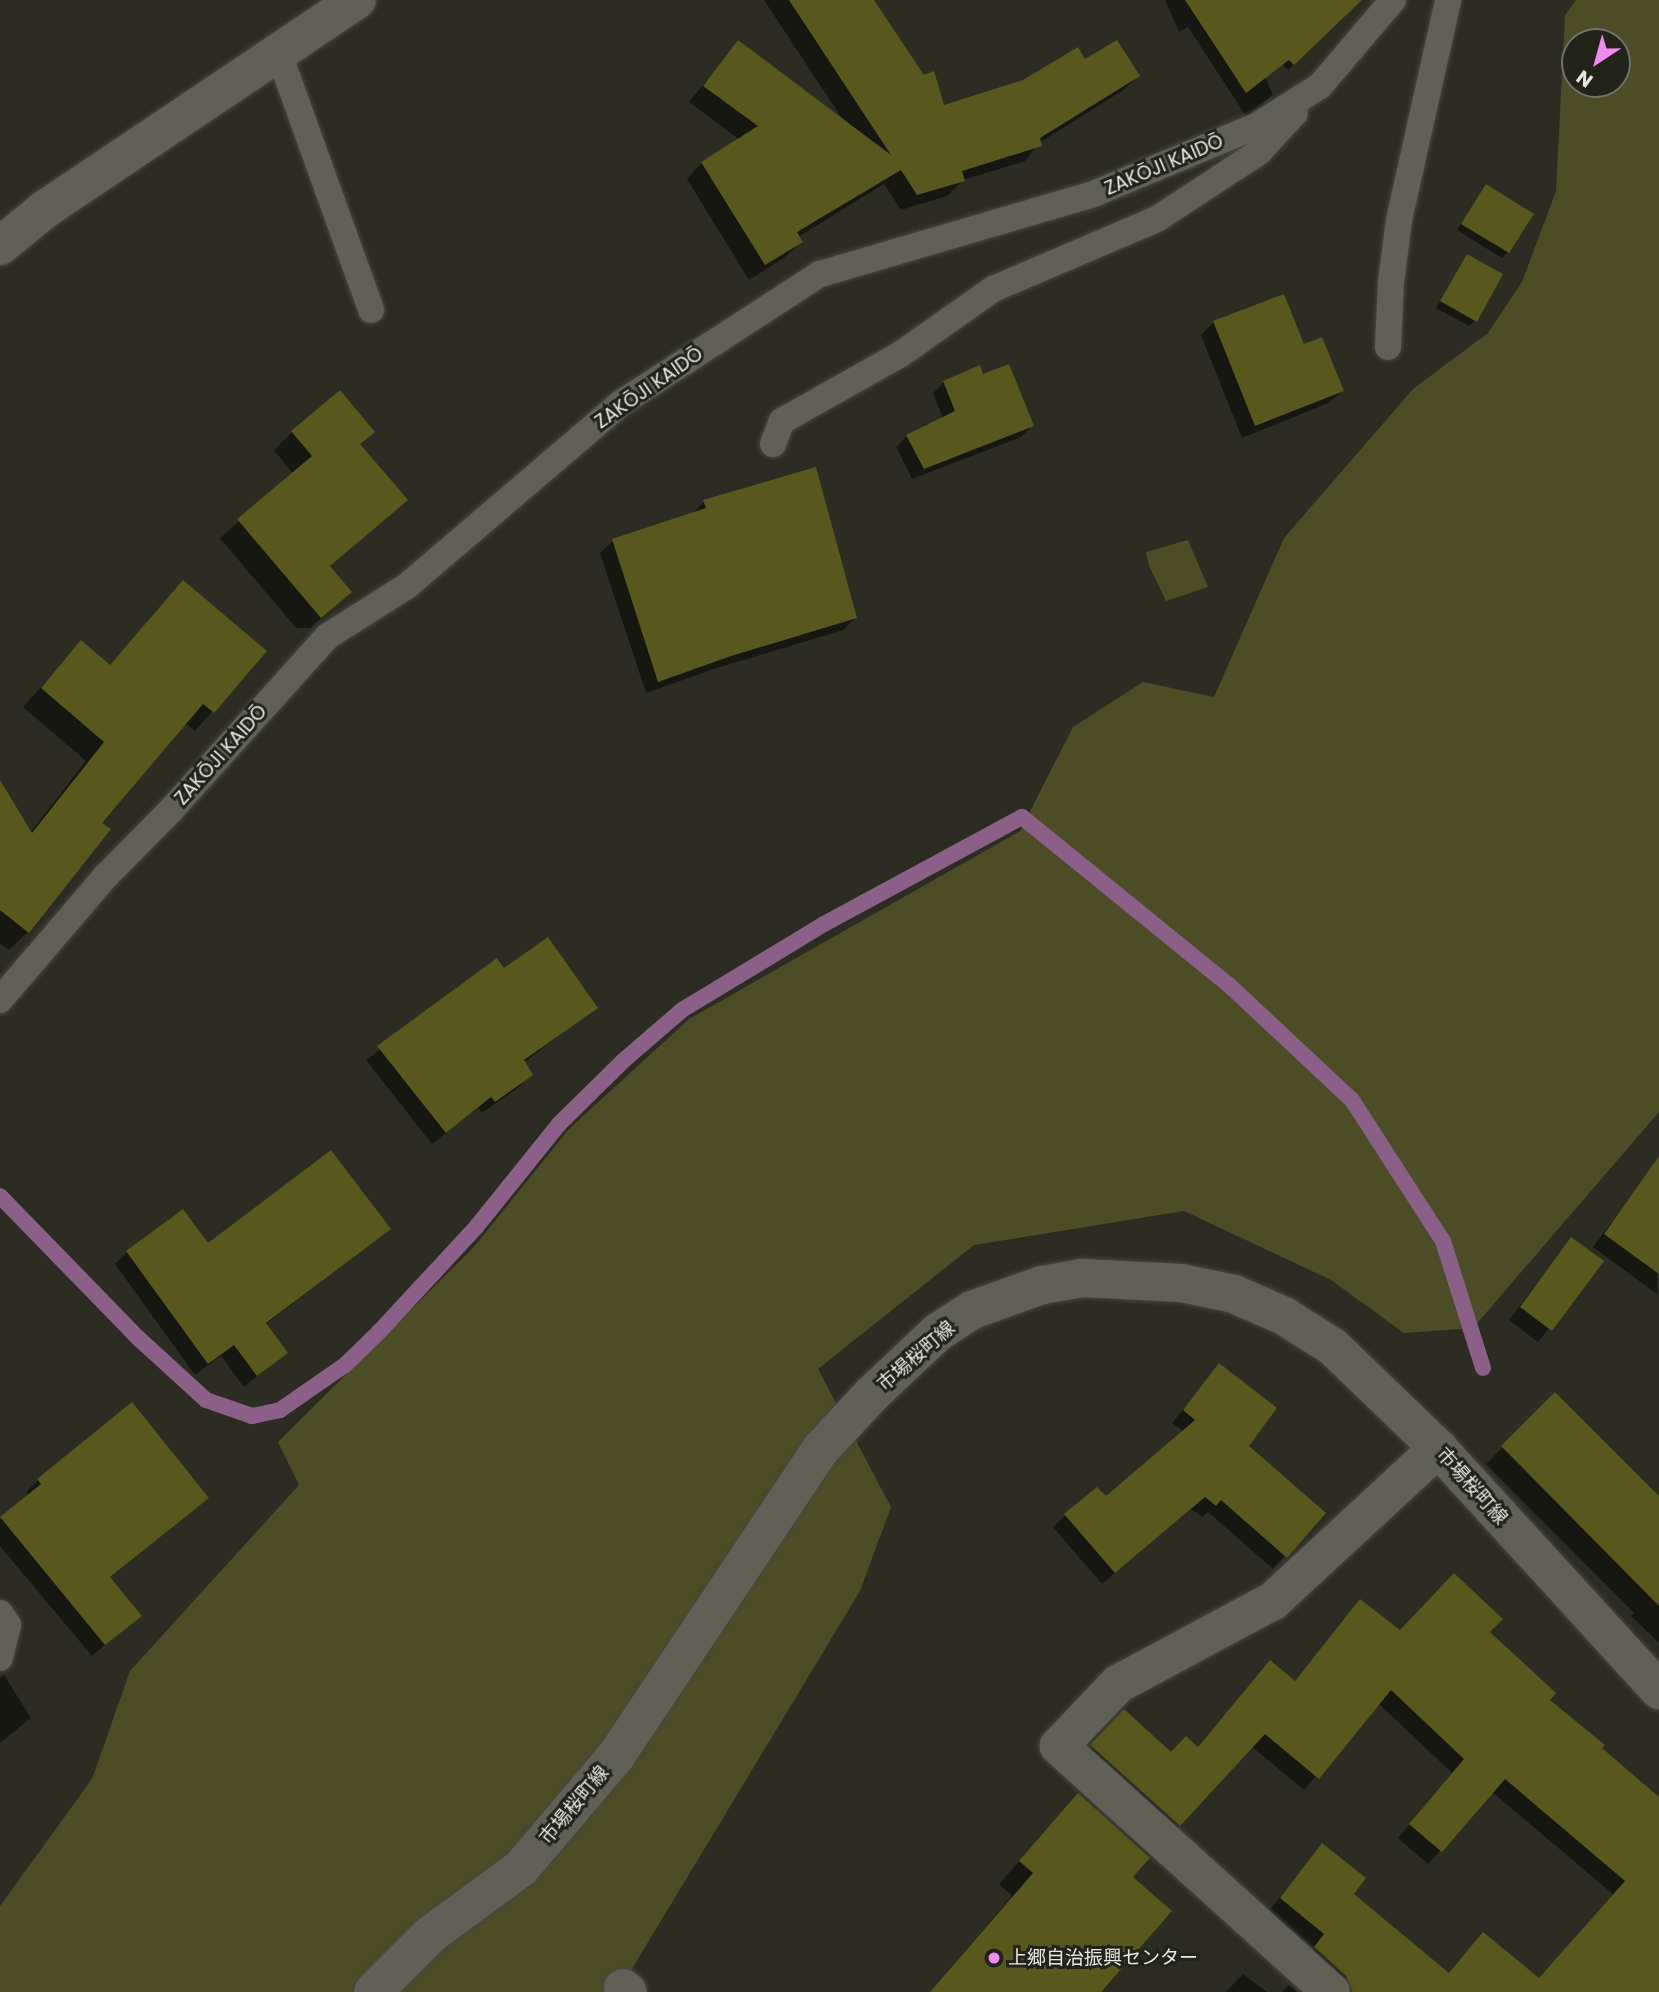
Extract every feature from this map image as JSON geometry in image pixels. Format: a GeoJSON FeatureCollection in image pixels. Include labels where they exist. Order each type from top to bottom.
{"type":"FeatureCollection","features":[{"type":"Feature","properties":{"kind":"main road"},"geometry":{"type":"LineString","coordinates":[[0,246],[44,210],[357,0]]}},
{"type":"Feature","properties":{"kind":"main road","name":"市場桜町線"},"geometry":{"type":"LineString","coordinates":[[373,1992],[430,1935],[521,1868],[615,1756],[821,1449],[907,1359],[938,1332],[972,1310],[1042,1285],[1082,1278],[1181,1283],[1234,1294],[1284,1316],[1334,1347],[1438,1448],[1659,1690]]}},
{"type":"Feature","properties":{"kind":"main road"},"geometry":{"type":"LineString","coordinates":[[1331,1992],[1059,1746],[1118,1684],[1273,1601],[1438,1448]]}},
{"type":"Feature","properties":{"kind":"lane","name":"ZAKŌJI KAIDŌ"},"geometry":{"type":"LineString","coordinates":[[0,1000],[105,877],[172,809],[328,636],[407,586],[621,403],[820,274],[1091,195],[1258,125],[1320,86],[1393,0]]}},
{"type":"Feature","properties":{"kind":"lane"},"geometry":{"type":"LineString","coordinates":[[1388,347],[1391,282],[1399,220],[1448,0]]}},
{"type":"Feature","properties":{"kind":"lane"},"geometry":{"type":"LineString","coordinates":[[279,54],[371,310]]}},
{"type":"Feature","properties":{"kind":"lane"},"geometry":{"type":"LineString","coordinates":[[773,444],[782,421],[901,354],[993,289],[1157,219],[1259,152],[1320,86]]}},
{"type":"Feature","properties":{"kind":"lane"},"geometry":{"type":"LineString","coordinates":[[0,1613],[8,1625],[0,1658]]}},
{"type":"Feature","properties":{"kind":"shaded area"},"geometry":{"type":"Polygon","coordinates":[[[1576,0],[1659,0],[1659,1112],[1473,1328],[1404,1333],[1331,1280],[1184,1211],[974,1245],[818,1369],[891,1507],[860,1591],[618,1992],[0,1992],[0,1906],[92,1779],[130,1671],[299,1485],[278,1442],[473,1248],[569,1129],[689,1019],[1020,831],[1073,727],[1143,682],[1214,697],[1284,538],[1413,389],[1488,333],[1522,282],[1556,191],[1561,93],[1561,98],[1631,98],[1631,28],[1564,28],[1565,15],[1576,0]]]}},
{"type":"Feature","properties":{"kind":"shaded area"},"geometry":{"type":"Polygon","coordinates":[[[1188,540],[1208,587],[1166,601],[1149,566],[1146,552],[1188,540]]]}},
{"type":"Feature","properties":{"kind":"building"},"geometry":{"type":"Polygon","coordinates":[[[789,0],[874,0],[924,75],[934,71],[944,105],[1023,80],[1078,47],[1085,59],[1117,40],[1140,76],[1040,138],[1042,146],[962,171],[965,181],[917,195],[901,170],[797,232],[803,242],[765,265],[701,162],[758,126],[703,86],[738,40],[891,155],[789,0]]]}},
{"type":"Feature","properties":{"kind":"building"},"geometry":{"type":"Polygon","coordinates":[[[1185,0],[1362,0],[1294,65],[1289,60],[1246,93],[1185,0]]]}},
{"type":"Feature","properties":{"kind":"building"},"geometry":{"type":"Polygon","coordinates":[[[1486,184],[1534,214],[1509,253],[1461,224],[1486,184]]]}},
{"type":"Feature","properties":{"kind":"building"},"geometry":{"type":"Polygon","coordinates":[[[1467,254],[1503,274],[1477,322],[1440,301],[1467,254]]]}},
{"type":"Feature","properties":{"kind":"building"},"geometry":{"type":"Polygon","coordinates":[[[1284,294],[1304,344],[1322,337],[1344,391],[1255,426],[1213,321],[1284,294]]]}},
{"type":"Feature","properties":{"kind":"building"},"geometry":{"type":"Polygon","coordinates":[[[1009,364],[1034,426],[924,469],[906,435],[955,411],[943,381],[980,365],[983,374],[1009,364]]]}},
{"type":"Feature","properties":{"kind":"building"},"geometry":{"type":"Polygon","coordinates":[[[340,390],[375,432],[360,444],[408,500],[330,566],[352,592],[321,618],[237,519],[312,456],[291,431],[340,390]]]}},
{"type":"Feature","properties":{"kind":"building"},"geometry":{"type":"Polygon","coordinates":[[[816,467],[857,618],[731,656],[658,682],[612,539],[706,508],[703,500],[816,467]]]}},
{"type":"Feature","properties":{"kind":"building"},"geometry":{"type":"Polygon","coordinates":[[[183,580],[267,651],[214,713],[203,704],[102,823],[111,829],[29,933],[0,910],[0,780],[32,833],[104,742],[41,688],[81,640],[110,665],[183,580]]]}},
{"type":"Feature","properties":{"kind":"building"},"geometry":{"type":"Polygon","coordinates":[[[548,937],[598,1008],[524,1060],[533,1075],[495,1102],[491,1097],[446,1133],[377,1046],[497,958],[504,968],[548,937]]]}},
{"type":"Feature","properties":{"kind":"building"},"geometry":{"type":"Polygon","coordinates":[[[331,1150],[391,1229],[266,1323],[288,1353],[257,1376],[234,1345],[208,1364],[126,1251],[183,1209],[208,1243],[331,1150]]]}},
{"type":"Feature","properties":{"kind":"building"},"geometry":{"type":"Polygon","coordinates":[[[1659,1156],[1659,1274],[1604,1234],[1659,1156]]]}},
{"type":"Feature","properties":{"kind":"building"},"geometry":{"type":"Polygon","coordinates":[[[1571,1237],[1604,1261],[1552,1331],[1520,1307],[1571,1237]]]}},
{"type":"Feature","properties":{"kind":"building"},"geometry":{"type":"Polygon","coordinates":[[[1219,1363],[1277,1408],[1249,1446],[1326,1513],[1287,1558],[1221,1500],[1216,1506],[1205,1497],[1115,1573],[1064,1514],[1097,1487],[1106,1496],[1195,1420],[1183,1410],[1219,1363]]]}},
{"type":"Feature","properties":{"kind":"building"},"geometry":{"type":"Polygon","coordinates":[[[1555,1392],[1659,1496],[1659,1606],[1501,1446],[1555,1392]]]}},
{"type":"Feature","properties":{"kind":"building"},"geometry":{"type":"Polygon","coordinates":[[[132,1402],[209,1498],[110,1577],[142,1616],[105,1645],[0,1517],[41,1484],[37,1479],[132,1402]]]}},
{"type":"Feature","properties":{"kind":"building"},"geometry":{"type":"Polygon","coordinates":[[[1454,1573],[1503,1619],[1490,1632],[1556,1693],[1550,1700],[1605,1745],[1602,1748],[1659,1797],[1659,1992],[1352,1992],[1346,1976],[1314,1947],[1324,1934],[1280,1898],[1322,1843],[1366,1878],[1354,1894],[1449,1973],[1483,1932],[1539,1978],[1625,1881],[1505,1779],[1442,1852],[1409,1824],[1464,1759],[1391,1690],[1319,1779],[1265,1734],[1180,1826],[1090,1745],[1124,1709],[1171,1752],[1186,1736],[1198,1747],[1270,1660],[1295,1681],[1360,1599],[1400,1630],[1454,1573]]]}},
{"type":"Feature","properties":{"kind":"building"},"geometry":{"type":"Polygon","coordinates":[[[1078,1793],[1150,1858],[1133,1877],[1172,1911],[1101,1992],[930,1992],[1033,1873],[1019,1861],[1078,1793]]]}},
{"type":"Feature","properties":{"kind":"waterway"},"geometry":{"type":"LineString","coordinates":[[0,1196],[136,1336],[206,1400],[252,1416],[280,1410],[345,1365],[379,1332],[477,1226],[559,1124],[623,1061],[682,1010],[824,924],[1022,817],[1229,985],[1352,1100],[1443,1241],[1483,1368]]}},
{"type":"Feature","properties":{"kind":"place","name":"上郷自治振興センター"},"geometry":{"type":"Point","coordinates":[994,1958]}}]}
